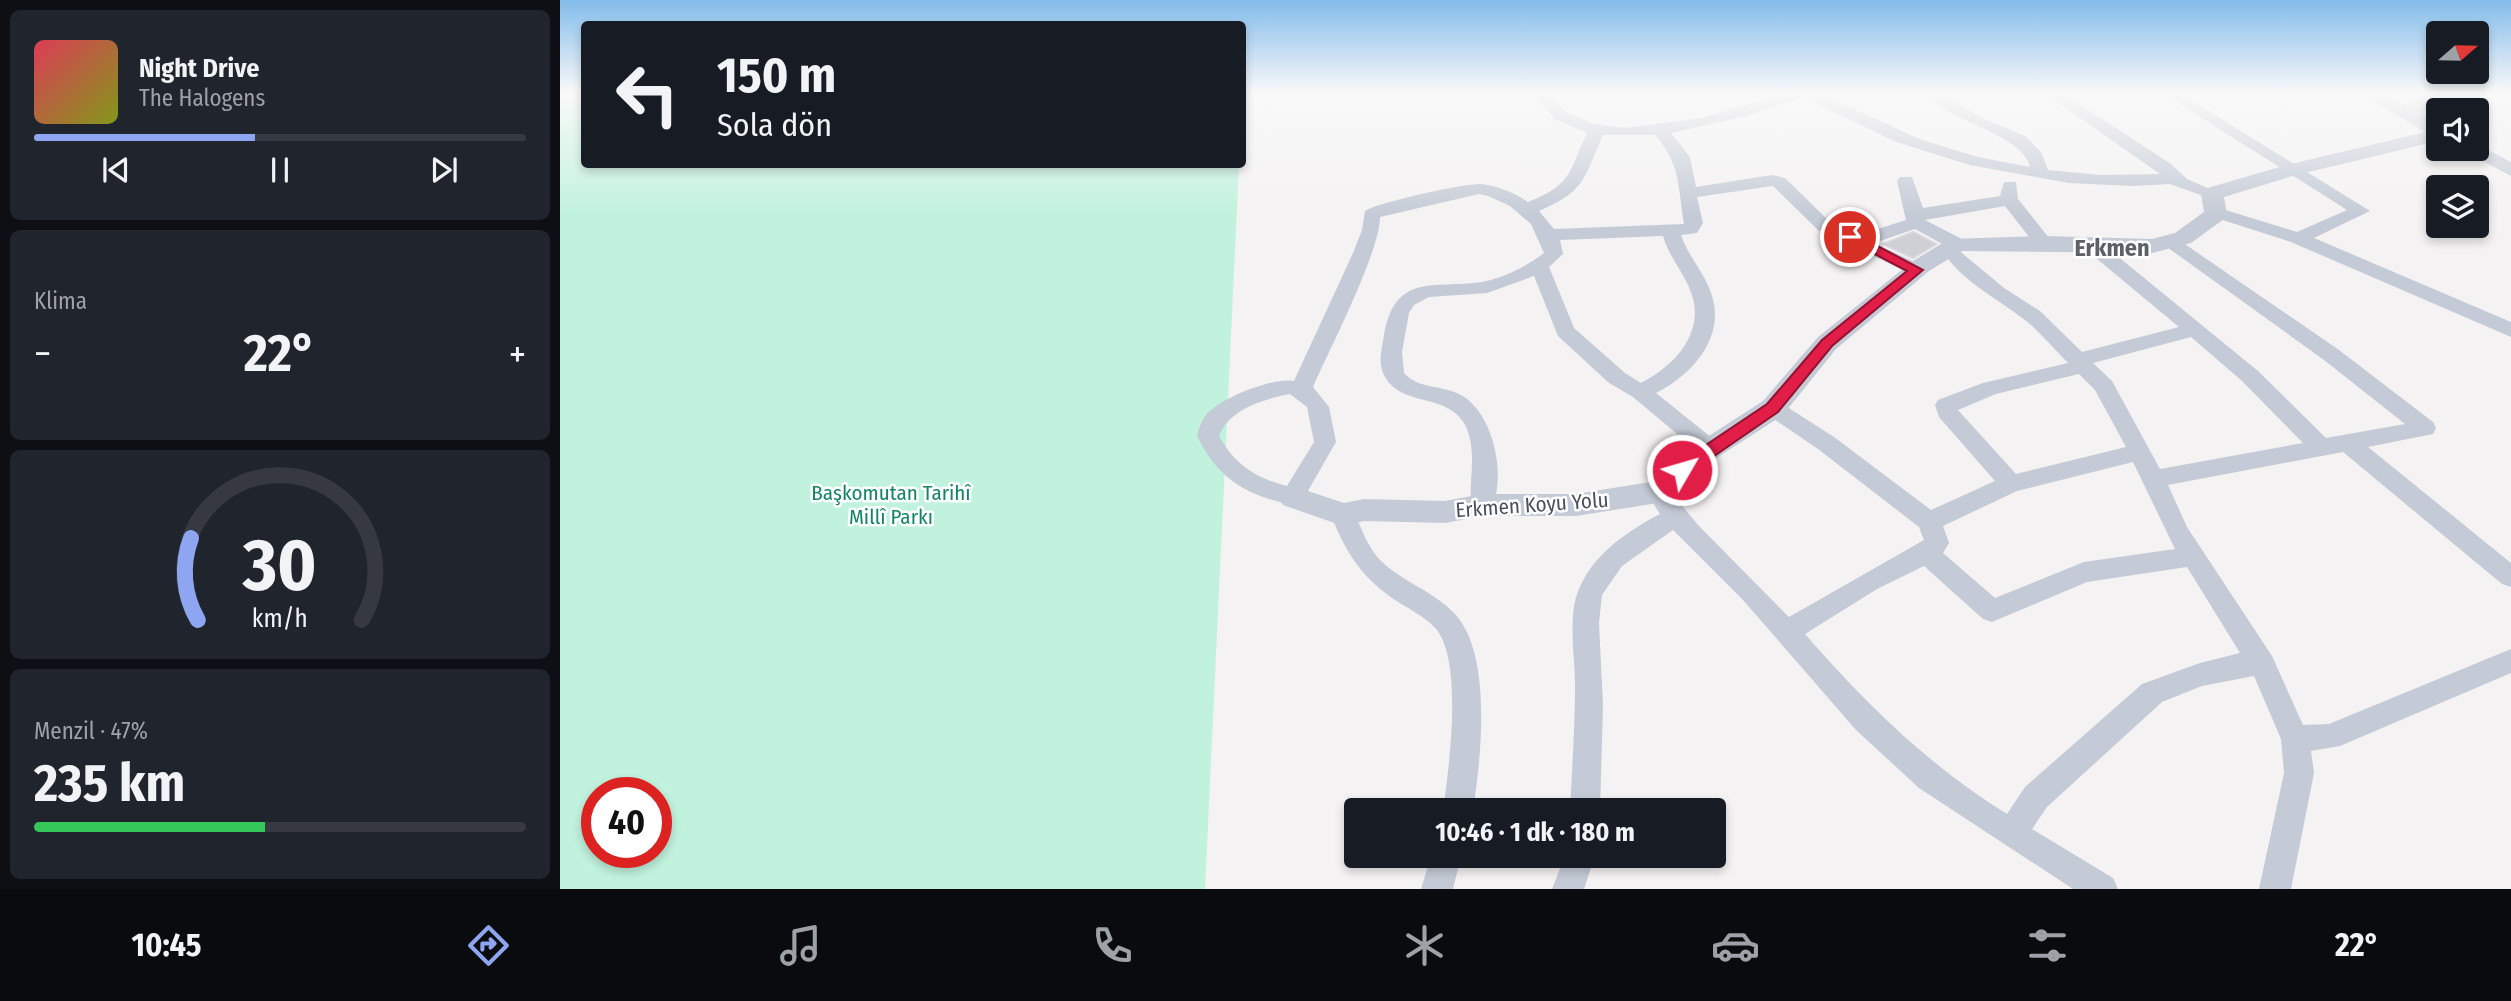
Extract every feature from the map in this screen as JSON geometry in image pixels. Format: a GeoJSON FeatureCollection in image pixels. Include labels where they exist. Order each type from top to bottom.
{"type":"FeatureCollection","features":[{"type":"Feature","properties":{"kind":"street"},"geometry":{"type":"LineString","coordinates":[[1527,209],[1567,192],[1576,184],[1595,133]]}},
{"type":"Feature","properties":{"kind":"street"},"geometry":{"type":"LineString","coordinates":[[1551,235],[1671,232],[1692,229],[1694,223],[1689,210],[1687,168],[1679,151],[1662,133]]}},
{"type":"Feature","properties":{"kind":"street"},"geometry":{"type":"LineString","coordinates":[[1894,133],[1917,144],[2008,169],[2093,179],[2163,181],[2169,175]]}},
{"type":"Feature","properties":{"kind":"street"},"geometry":{"type":"LineString","coordinates":[[2003,133],[2028,144],[2036,153],[2040,172]]}},
{"type":"Feature","properties":{"kind":"street"},"geometry":{"type":"LineString","coordinates":[[2113,133],[2165,168],[2169,175],[2214,203],[2511,330]]}},
{"type":"Feature","properties":{"kind":"street"},"geometry":{"type":"LineString","coordinates":[[2233,133],[2361,211],[2298,238]]}},
{"type":"Feature","properties":{"kind":"street"},"geometry":{"type":"LineString","coordinates":[[2102,889],[1978,812],[1909,761],[1852,707],[1787,632],[1676,517],[1658,492],[1709,448],[1773,408],[1827,343],[1916,270],[1954,247],[2044,243],[2122,247],[2169,242],[2202,227],[2214,203],[2290,170],[2426,136]]}},
{"type":"Feature","properties":{"kind":"street"},"geometry":{"type":"LineString","coordinates":[[2489,158],[2511,170]]}},
{"type":"Feature","properties":{"kind":"street"},"geometry":{"type":"LineString","coordinates":[[2008,169],[2011,181],[2008,200],[2044,243]]}},
{"type":"Feature","properties":{"kind":"street"},"geometry":{"type":"LineString","coordinates":[[1690,193],[1772,180],[1779,182],[1824,226],[1916,270]]}},
{"type":"Feature","properties":{"kind":"street"},"geometry":{"type":"LineString","coordinates":[[1906,181],[1916,219],[1954,247],[1955,257],[1997,292],[2033,316],[2104,386],[2154,479],[2177,531],[2262,664],[2295,739],[2299,773],[2275,889]]}},
{"type":"Feature","properties":{"kind":"street"},"geometry":{"type":"LineString","coordinates":[[1302,388],[1363,253],[1371,230],[1371,215],[1380,209],[1479,189],[1488,190],[1527,209],[1551,235],[1554,254],[1539,268],[1488,287],[1432,290],[1409,297],[1398,315],[1391,360],[1393,373],[1408,389],[1451,399],[1466,410],[1478,428],[1487,473],[1482,505]]}},
{"type":"Feature","properties":{"kind":"street"},"geometry":{"type":"LineString","coordinates":[[1860,241],[1916,219],[2008,200]]}},
{"type":"Feature","properties":{"kind":"street"},"geometry":{"type":"LineString","coordinates":[[1641,392],[1682,366],[1695,349],[1704,325],[1702,294],[1680,257],[1671,232]]}},
{"type":"Feature","properties":{"kind":"street"},"geometry":{"type":"LineString","coordinates":[[2154,479],[2425,428],[2312,340],[2169,242]]}},
{"type":"Feature","properties":{"kind":"street"},"geometry":{"type":"LineString","coordinates":[[2092,245],[2250,376],[2322,448]]}},
{"type":"Feature","properties":{"kind":"street"},"geometry":{"type":"LineString","coordinates":[[1539,268],[1565,331],[1617,378],[1641,392],[1709,448]]}},
{"type":"Feature","properties":{"kind":"street"},"geometry":{"type":"LineString","coordinates":[[2011,484],[1947,412],[1946,405],[1991,388],[2194,330]]}},
{"type":"Feature","properties":{"kind":"street"},"geometry":{"type":"LineString","coordinates":[[1302,388],[1318,406],[1325,442],[1293,497],[1240,479],[1218,458],[1208,436],[1213,421],[1235,405],[1271,390],[1302,388]]}},
{"type":"Feature","properties":{"kind":"street"},"geometry":{"type":"LineString","coordinates":[[1773,408],[1826,443],[1929,522],[1937,542],[1926,553],[1868,582],[1787,632]]}},
{"type":"Feature","properties":{"kind":"street"},"geometry":{"type":"LineString","coordinates":[[2349,444],[2511,577]]}},
{"type":"Feature","properties":{"kind":"street"},"geometry":{"type":"LineString","coordinates":[[1929,522],[2011,484],[2140,452]]}},
{"type":"Feature","properties":{"kind":"street","name":"Erkmen Koyu Yolu"},"geometry":{"type":"LineString","coordinates":[[1293,497],[1343,515],[1364,510],[1446,512],[1482,505],[1576,505],[1658,492]]}},
{"type":"Feature","properties":{"kind":"street"},"geometry":{"type":"LineString","coordinates":[[1343,515],[1354,543],[1372,568],[1448,624],[1456,645],[1465,688],[1464,773],[1460,798]]}},
{"type":"Feature","properties":{"kind":"street"},"geometry":{"type":"LineString","coordinates":[[1585,798],[1589,669],[1586,620],[1590,593],[1604,568],[1641,537],[1676,517]]}},
{"type":"Feature","properties":{"kind":"street"},"geometry":{"type":"LineString","coordinates":[[1926,553],[1992,611],[2084,572],[2194,556]]}},
{"type":"Feature","properties":{"kind":"street"},"geometry":{"type":"LineString","coordinates":[[2295,739],[2330,737],[2511,661]]}},
{"type":"Feature","properties":{"kind":"street"},"geometry":{"type":"LineString","coordinates":[[2013,832],[2036,797],[2152,693],[2200,674],[2239,665],[2262,664]]}},
{"type":"Feature","properties":{"kind":"street"},"geometry":{"type":"LineString","coordinates":[[1437,889],[1443,868]]}},
{"type":"Feature","properties":{"kind":"street"},"geometry":{"type":"LineString","coordinates":[[1567,889],[1575,868]]}},
{"type":"Feature","properties":{"kind":"green space","name":"Başkomutan Tarihî Millî Parkı"},"geometry":{"type":"Polygon","coordinates":[[[560,133],[581,133],[581,168],[1239,168],[1205,889],[560,889],[560,133]]]}},
{"type":"Feature","properties":{"kind":"building"},"geometry":{"type":"Polygon","coordinates":[[[1913,232],[1936,244],[1913,258],[1883,244],[1913,232]]]}},
{"type":"Feature","properties":{"kind":"district","name":"Erkmen"},"geometry":{"type":"Point","coordinates":[2112,248]}},
{"type":"Feature","properties":{"kind":"route"},"geometry":{"type":"LineString","coordinates":[[1682,470],[1709,448],[1773,408],[1827,343],[1916,270],[1850,237]]}}]}
